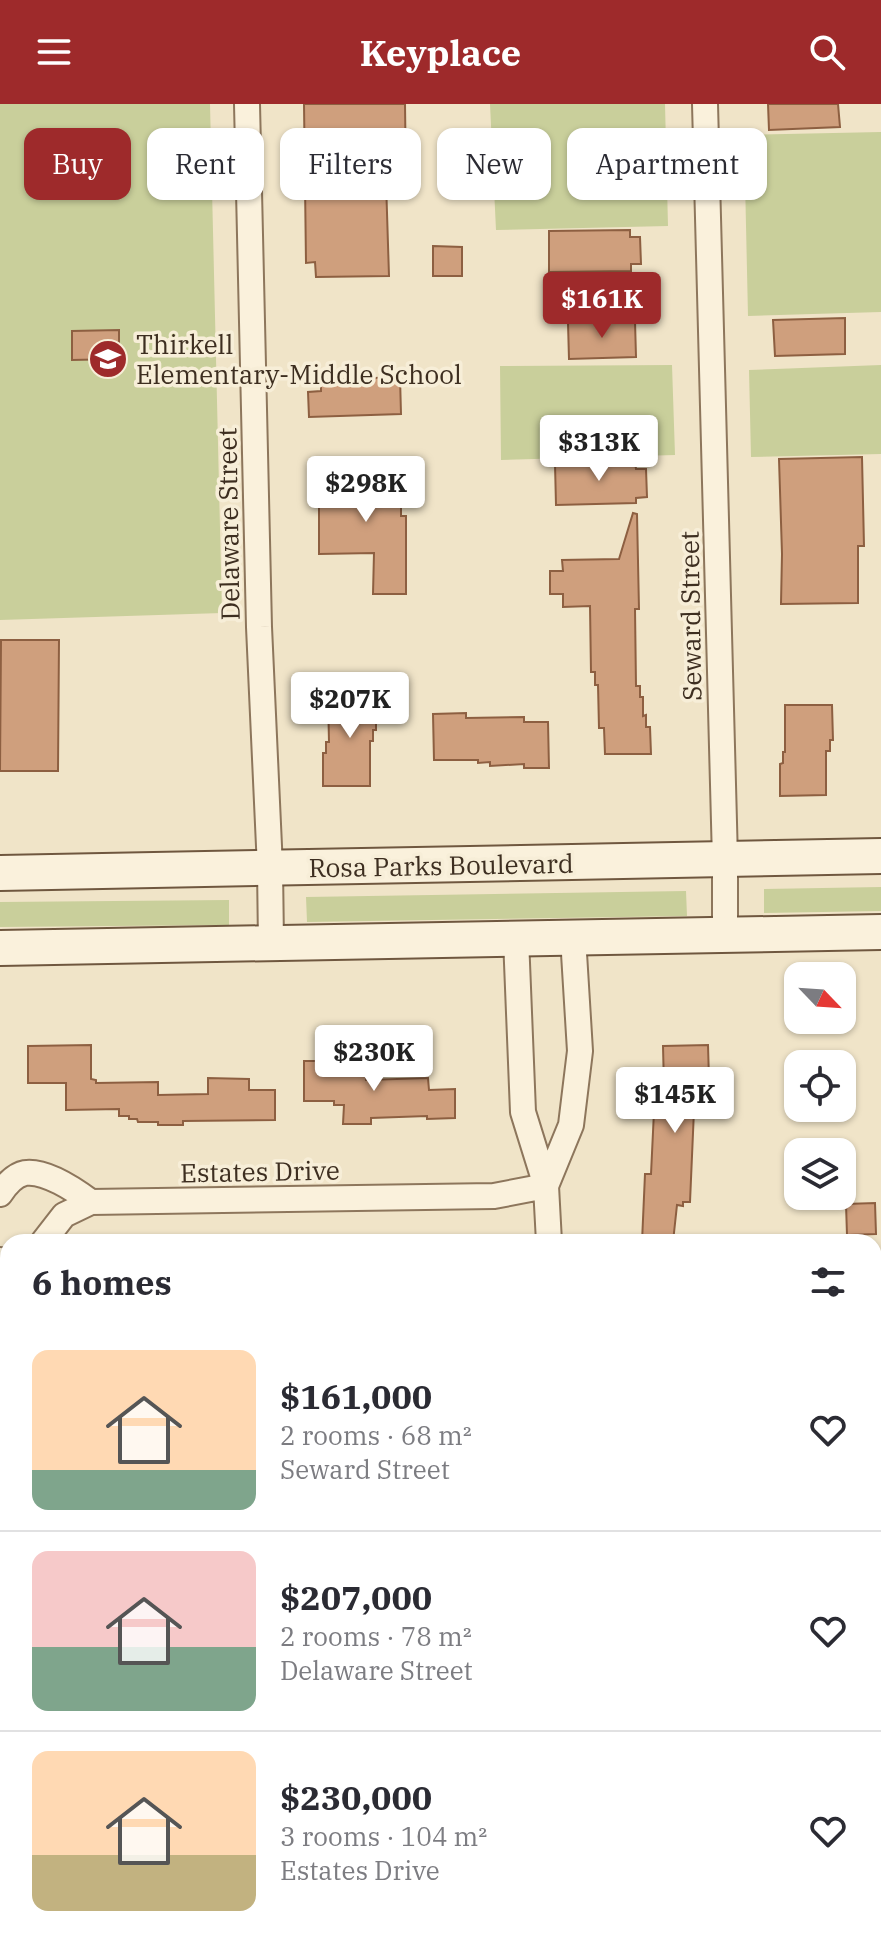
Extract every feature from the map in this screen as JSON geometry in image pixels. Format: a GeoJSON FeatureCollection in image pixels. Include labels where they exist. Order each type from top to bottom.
{"type":"FeatureCollection","features":[{"type":"Feature","properties":{"kind":"street","name":"Delaware Street"},"geometry":{"type":"LineString","coordinates":[[247,104],[259,627],[271,943]]}},
{"type":"Feature","properties":{"kind":"street","name":"Seward Street"},"geometry":{"type":"LineString","coordinates":[[705,104],[725,935]]}},
{"type":"Feature","properties":{"kind":"street","name":"Rosa Parks Boulevard"},"geometry":{"type":"LineString","coordinates":[[0,873],[881,856]]}},
{"type":"Feature","properties":{"kind":"street"},"geometry":{"type":"LineString","coordinates":[[0,948],[881,932]]}},
{"type":"Feature","properties":{"kind":"street"},"geometry":{"type":"LineString","coordinates":[[546,1186],[571,1125],[580,1051],[573,937]]}},
{"type":"Feature","properties":{"kind":"street"},"geometry":{"type":"LineString","coordinates":[[516,938],[523,1112],[546,1186],[549,1234]]}},
{"type":"Feature","properties":{"kind":"street"},"geometry":{"type":"LineString","coordinates":[[0,1194],[7,1183],[23,1173],[57,1181],[91,1202],[64,1215],[49,1234]]}},
{"type":"Feature","properties":{"kind":"street","name":"Estates Drive"},"geometry":{"type":"LineString","coordinates":[[91,1202],[494,1196],[546,1186]]}},
{"type":"Feature","properties":{"kind":"green space","name":"Thirkell Elementary-Middle School"},"geometry":{"type":"Polygon","coordinates":[[[0,104],[210,104],[211,128],[147,128],[147,200],[212,200],[222,613],[0,620],[0,104]]]}},
{"type":"Feature","properties":{"kind":"green space"},"geometry":{"type":"Polygon","coordinates":[[[490,104],[665,104],[666,128],[567,128],[567,200],[667,200],[668,226],[496,230],[495,200],[551,200],[551,128],[491,128],[490,104]]]}},
{"type":"Feature","properties":{"kind":"green space"},"geometry":{"type":"Polygon","coordinates":[[[881,132],[881,312],[748,316],[745,200],[767,200],[767,134],[881,132]]]}},
{"type":"Feature","properties":{"kind":"green space"},"geometry":{"type":"Polygon","coordinates":[[[672,365],[675,455],[501,460],[500,366],[672,365]]]}},
{"type":"Feature","properties":{"kind":"green space"},"geometry":{"type":"Polygon","coordinates":[[[881,365],[881,454],[751,457],[749,370],[881,365]]]}},
{"type":"Feature","properties":{"kind":"green space"},"geometry":{"type":"Polygon","coordinates":[[[881,887],[881,911],[764,913],[764,889],[881,887]]]}},
{"type":"Feature","properties":{"kind":"green space"},"geometry":{"type":"Polygon","coordinates":[[[686,891],[687,916],[307,922],[306,897],[686,891]]]}},
{"type":"Feature","properties":{"kind":"green space"},"geometry":{"type":"Polygon","coordinates":[[[229,900],[229,925],[0,927],[0,902],[229,900]]]}},
{"type":"Feature","properties":{"kind":"building"},"geometry":{"type":"Polygon","coordinates":[[[304,104],[405,104],[405,128],[304,128],[304,104]]]}},
{"type":"Feature","properties":{"kind":"building"},"geometry":{"type":"Polygon","coordinates":[[[768,104],[838,104],[840,127],[769,130],[768,104]]]}},
{"type":"Feature","properties":{"kind":"building"},"geometry":{"type":"Polygon","coordinates":[[[305,200],[387,200],[389,276],[316,277],[315,262],[306,263],[305,200]]]}},
{"type":"Feature","properties":{"kind":"building"},"geometry":{"type":"Polygon","coordinates":[[[630,230],[630,237],[640,237],[641,264],[631,264],[631,271],[549,272],[549,231],[630,230]]]}},
{"type":"Feature","properties":{"kind":"building"},"geometry":{"type":"Polygon","coordinates":[[[433,246],[462,247],[462,276],[433,276],[433,246]]]}},
{"type":"Feature","properties":{"kind":"building"},"geometry":{"type":"Polygon","coordinates":[[[845,318],[845,354],[775,356],[773,320],[845,318]]]}},
{"type":"Feature","properties":{"kind":"building"},"geometry":{"type":"Polygon","coordinates":[[[635,321],[636,357],[569,359],[568,323],[635,321]]]}},
{"type":"Feature","properties":{"kind":"building"},"geometry":{"type":"Polygon","coordinates":[[[119,330],[119,359],[72,360],[72,331],[119,330]]]}},
{"type":"Feature","properties":{"kind":"building"},"geometry":{"type":"Polygon","coordinates":[[[400,377],[401,414],[309,417],[308,392],[321,391],[321,380],[400,377]]]}},
{"type":"Feature","properties":{"kind":"building"},"geometry":{"type":"Polygon","coordinates":[[[862,457],[864,546],[858,546],[858,603],[781,604],[779,459],[862,457]]]}},
{"type":"Feature","properties":{"kind":"building"},"geometry":{"type":"Polygon","coordinates":[[[635,462],[636,469],[646,469],[647,497],[636,498],[636,503],[556,505],[555,464],[635,462]]]}},
{"type":"Feature","properties":{"kind":"building"},"geometry":{"type":"Polygon","coordinates":[[[322,473],[401,473],[401,516],[406,516],[406,594],[373,594],[374,553],[319,554],[319,489],[322,489],[322,473]]]}},
{"type":"Feature","properties":{"kind":"building"},"geometry":{"type":"Polygon","coordinates":[[[633,513],[637,514],[639,609],[635,609],[636,686],[640,686],[640,697],[643,697],[646,727],[650,727],[651,754],[605,754],[604,728],[599,728],[598,685],[595,685],[595,672],[591,672],[590,606],[563,607],[563,594],[550,594],[550,571],[563,571],[562,560],[619,559],[633,513]]]}},
{"type":"Feature","properties":{"kind":"building"},"geometry":{"type":"Polygon","coordinates":[[[1,640],[59,640],[58,771],[0,771],[1,640]]]}},
{"type":"Feature","properties":{"kind":"building"},"geometry":{"type":"Polygon","coordinates":[[[376,694],[376,730],[373,730],[373,741],[370,741],[370,786],[323,786],[323,753],[326,753],[326,742],[329,742],[328,695],[376,694]]]}},
{"type":"Feature","properties":{"kind":"building"},"geometry":{"type":"Polygon","coordinates":[[[785,705],[832,705],[833,740],[830,740],[830,751],[826,751],[826,795],[780,796],[780,764],[785,752],[785,705]]]}},
{"type":"Feature","properties":{"kind":"building"},"geometry":{"type":"Polygon","coordinates":[[[466,713],[466,718],[524,717],[524,722],[548,722],[549,768],[524,768],[524,764],[490,766],[490,762],[478,763],[478,760],[434,760],[433,714],[466,713]]]}},
{"type":"Feature","properties":{"kind":"building"},"geometry":{"type":"Polygon","coordinates":[[[91,1045],[91,1079],[96,1083],[158,1082],[158,1095],[208,1094],[208,1078],[249,1079],[249,1090],[275,1090],[275,1120],[183,1121],[183,1125],[158,1125],[158,1122],[138,1122],[137,1119],[129,1119],[129,1116],[119,1116],[119,1109],[66,1110],[66,1083],[28,1083],[28,1046],[91,1045]]]}},
{"type":"Feature","properties":{"kind":"building"},"geometry":{"type":"Polygon","coordinates":[[[708,1045],[709,1079],[721,1079],[722,1109],[694,1110],[690,1202],[677,1205],[674,1234],[642,1234],[645,1174],[651,1174],[654,1111],[644,1111],[644,1088],[664,1087],[663,1046],[708,1045]]]}},
{"type":"Feature","properties":{"kind":"building"},"geometry":{"type":"Polygon","coordinates":[[[304,1061],[366,1061],[366,1080],[428,1078],[429,1090],[455,1089],[455,1118],[371,1118],[371,1124],[343,1124],[344,1105],[334,1105],[334,1101],[304,1101],[304,1061]]]}},
{"type":"Feature","properties":{"kind":"building"},"geometry":{"type":"Polygon","coordinates":[[[875,1203],[876,1234],[847,1234],[846,1210],[856,1210],[856,1204],[875,1203]]]}},
{"type":"Feature","properties":{"kind":"place","name":"Thirkell Elementary-Middle School"},"geometry":{"type":"Point","coordinates":[108,359]}}]}
